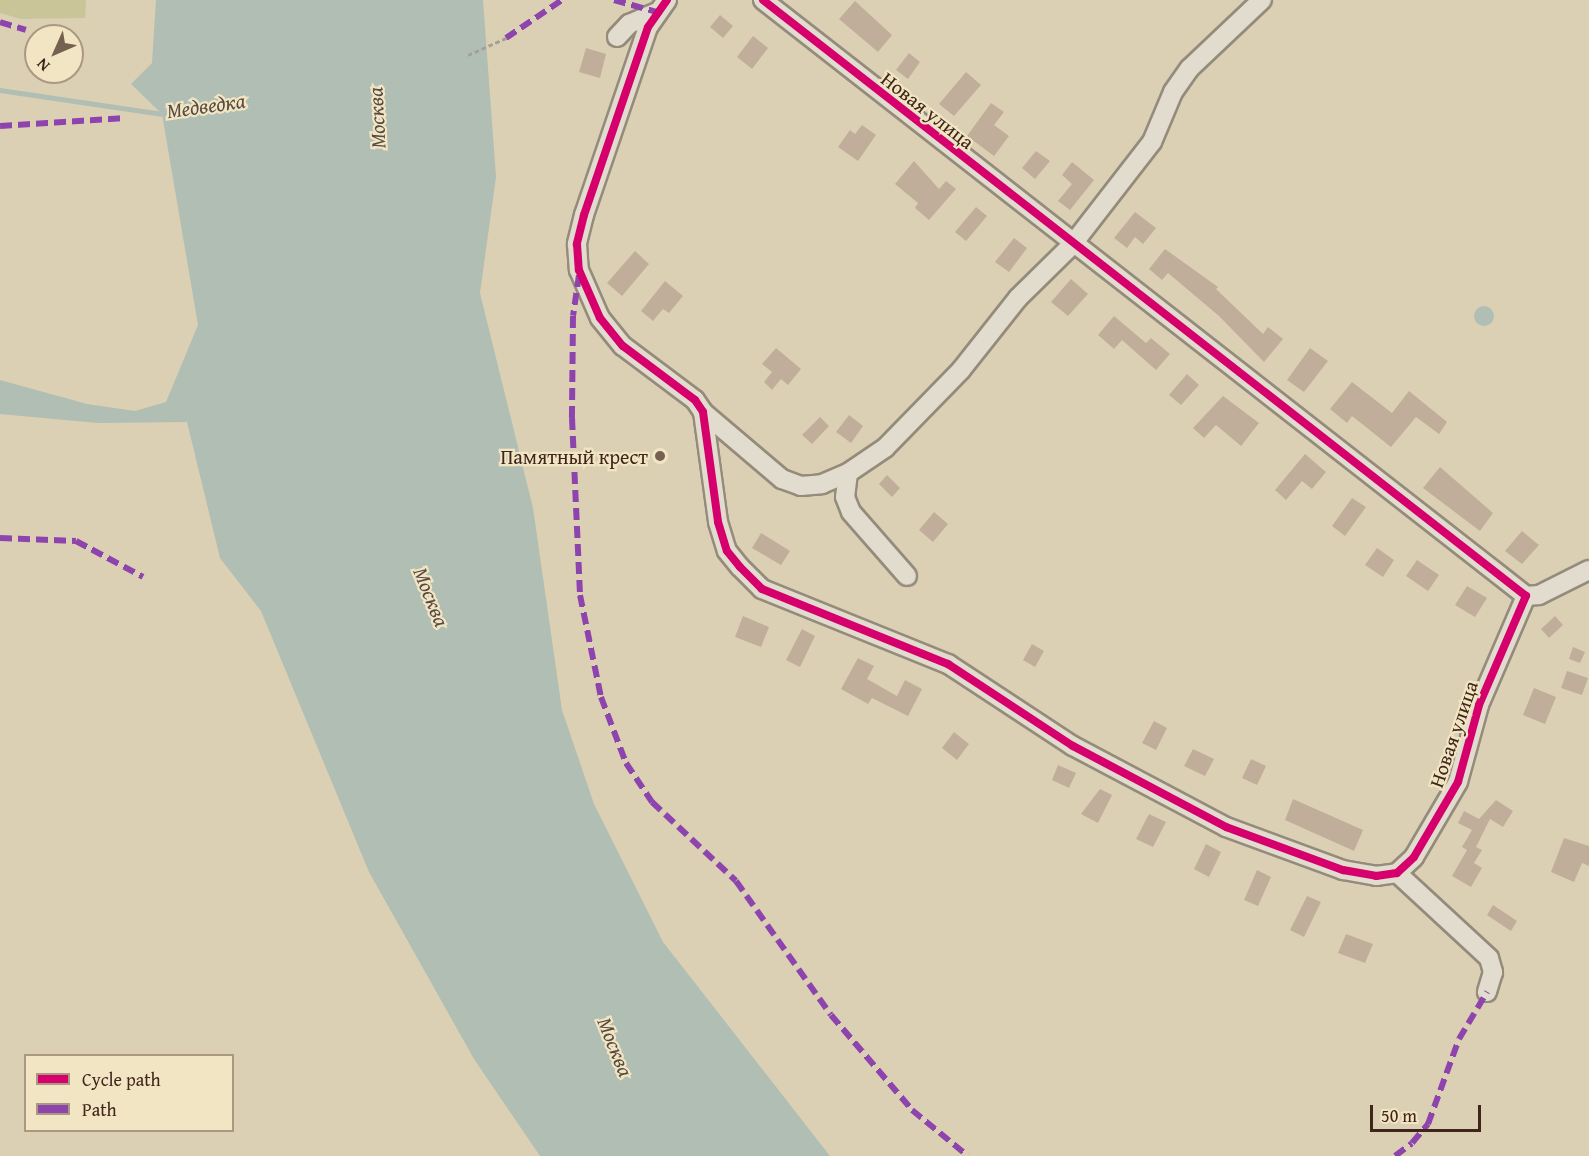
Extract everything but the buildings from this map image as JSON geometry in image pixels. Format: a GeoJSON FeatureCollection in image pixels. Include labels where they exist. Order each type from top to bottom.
{"type":"FeatureCollection","features":[{"type":"Feature","properties":{"kind":"street","name":"Новая улица"},"geometry":{"type":"LineString","coordinates":[[763,0],[1072,245],[1526,596],[1479,705],[1458,782],[1414,857],[1397,873]]}},
{"type":"Feature","properties":{"kind":"street"},"geometry":{"type":"LineString","coordinates":[[662,6],[584,215],[578,244],[579,270],[600,318],[623,346],[695,400],[702,412],[782,479],[801,486],[822,484],[848,472],[885,448],[921,415],[1018,298],[1072,245],[1152,142],[1173,92],[1190,68],[1262,0]]}},
{"type":"Feature","properties":{"kind":"street"},"geometry":{"type":"LineString","coordinates":[[617,37],[629,24],[662,6]]}},
{"type":"Feature","properties":{"kind":"street"},"geometry":{"type":"LineString","coordinates":[[702,412],[718,522],[727,551],[762,589],[948,664],[1073,746],[1226,827],[1343,870],[1376,876],[1397,873],[1489,958],[1493,972],[1487,992]]}},
{"type":"Feature","properties":{"kind":"street"},"geometry":{"type":"LineString","coordinates":[[848,472],[845,496],[851,512],[907,576]]}},
{"type":"Feature","properties":{"kind":"street"},"geometry":{"type":"LineString","coordinates":[[1526,596],[1539,595],[1589,570]]}},
{"type":"Feature","properties":{"kind":"path"},"geometry":{"type":"LineString","coordinates":[[468,55],[506,38]]}},
{"type":"Feature","properties":{"kind":"shaded area"},"geometry":{"type":"Polygon","coordinates":[[[0,0],[86,0],[85,18],[21,19],[0,13],[0,0]]]}},
{"type":"Feature","properties":{"kind":"water","name":"Москва"},"geometry":{"type":"Polygon","coordinates":[[[156,0],[483,0],[496,177],[480,293],[533,508],[562,710],[594,804],[663,942],[830,1156],[540,1156],[474,1059],[369,872],[261,611],[220,558],[187,422],[98,423],[0,414],[0,380],[87,404],[135,411],[166,402],[198,325],[162,114],[131,84],[152,63],[156,0]]]}},
{"type":"Feature","properties":{"kind":"water"},"geometry":{"type":"Polygon","coordinates":[[[1484,306],[1491,309],[1494,316],[1491,323],[1484,326],[1477,323],[1474,316],[1477,309],[1484,306]]]}},
{"type":"Feature","properties":{"kind":"waterway","name":"Медведка"},"geometry":{"type":"LineString","coordinates":[[0,90],[162,114]]}},
{"type":"Feature","properties":{"kind":"marked path"},"geometry":{"type":"LineString","coordinates":[[506,38],[562,0]]}},
{"type":"Feature","properties":{"kind":"marked path"},"geometry":{"type":"LineString","coordinates":[[614,0],[657,12]]}},
{"type":"Feature","properties":{"kind":"marked path"},"geometry":{"type":"LineString","coordinates":[[0,22],[24,29]]}},
{"type":"Feature","properties":{"kind":"marked path"},"geometry":{"type":"LineString","coordinates":[[0,126],[126,118]]}},
{"type":"Feature","properties":{"kind":"marked path"},"geometry":{"type":"LineString","coordinates":[[579,275],[573,316],[572,418],[580,595],[601,697],[626,763],[652,802],[736,881],[831,1015],[912,1110],[968,1156]]}},
{"type":"Feature","properties":{"kind":"marked path"},"geometry":{"type":"LineString","coordinates":[[0,538],[76,541],[143,577]]}},
{"type":"Feature","properties":{"kind":"marked path"},"geometry":{"type":"LineString","coordinates":[[1395,1156],[1412,1143],[1428,1124],[1459,1039],[1487,992]]}},
{"type":"Feature","properties":{"kind":"cycle path"},"geometry":{"type":"LineString","coordinates":[[667,0],[648,27],[584,215],[577,244],[579,270],[600,318],[623,346],[695,400],[703,412],[718,522],[727,551],[740,567],[762,589],[948,664],[1073,746],[1226,827],[1343,870],[1376,876],[1397,873],[1414,857],[1458,782],[1479,705],[1526,596],[763,0]]}},
{"type":"Feature","properties":{"kind":"place","name":"Памятный крест"},"geometry":{"type":"Point","coordinates":[660,456]}}]}
